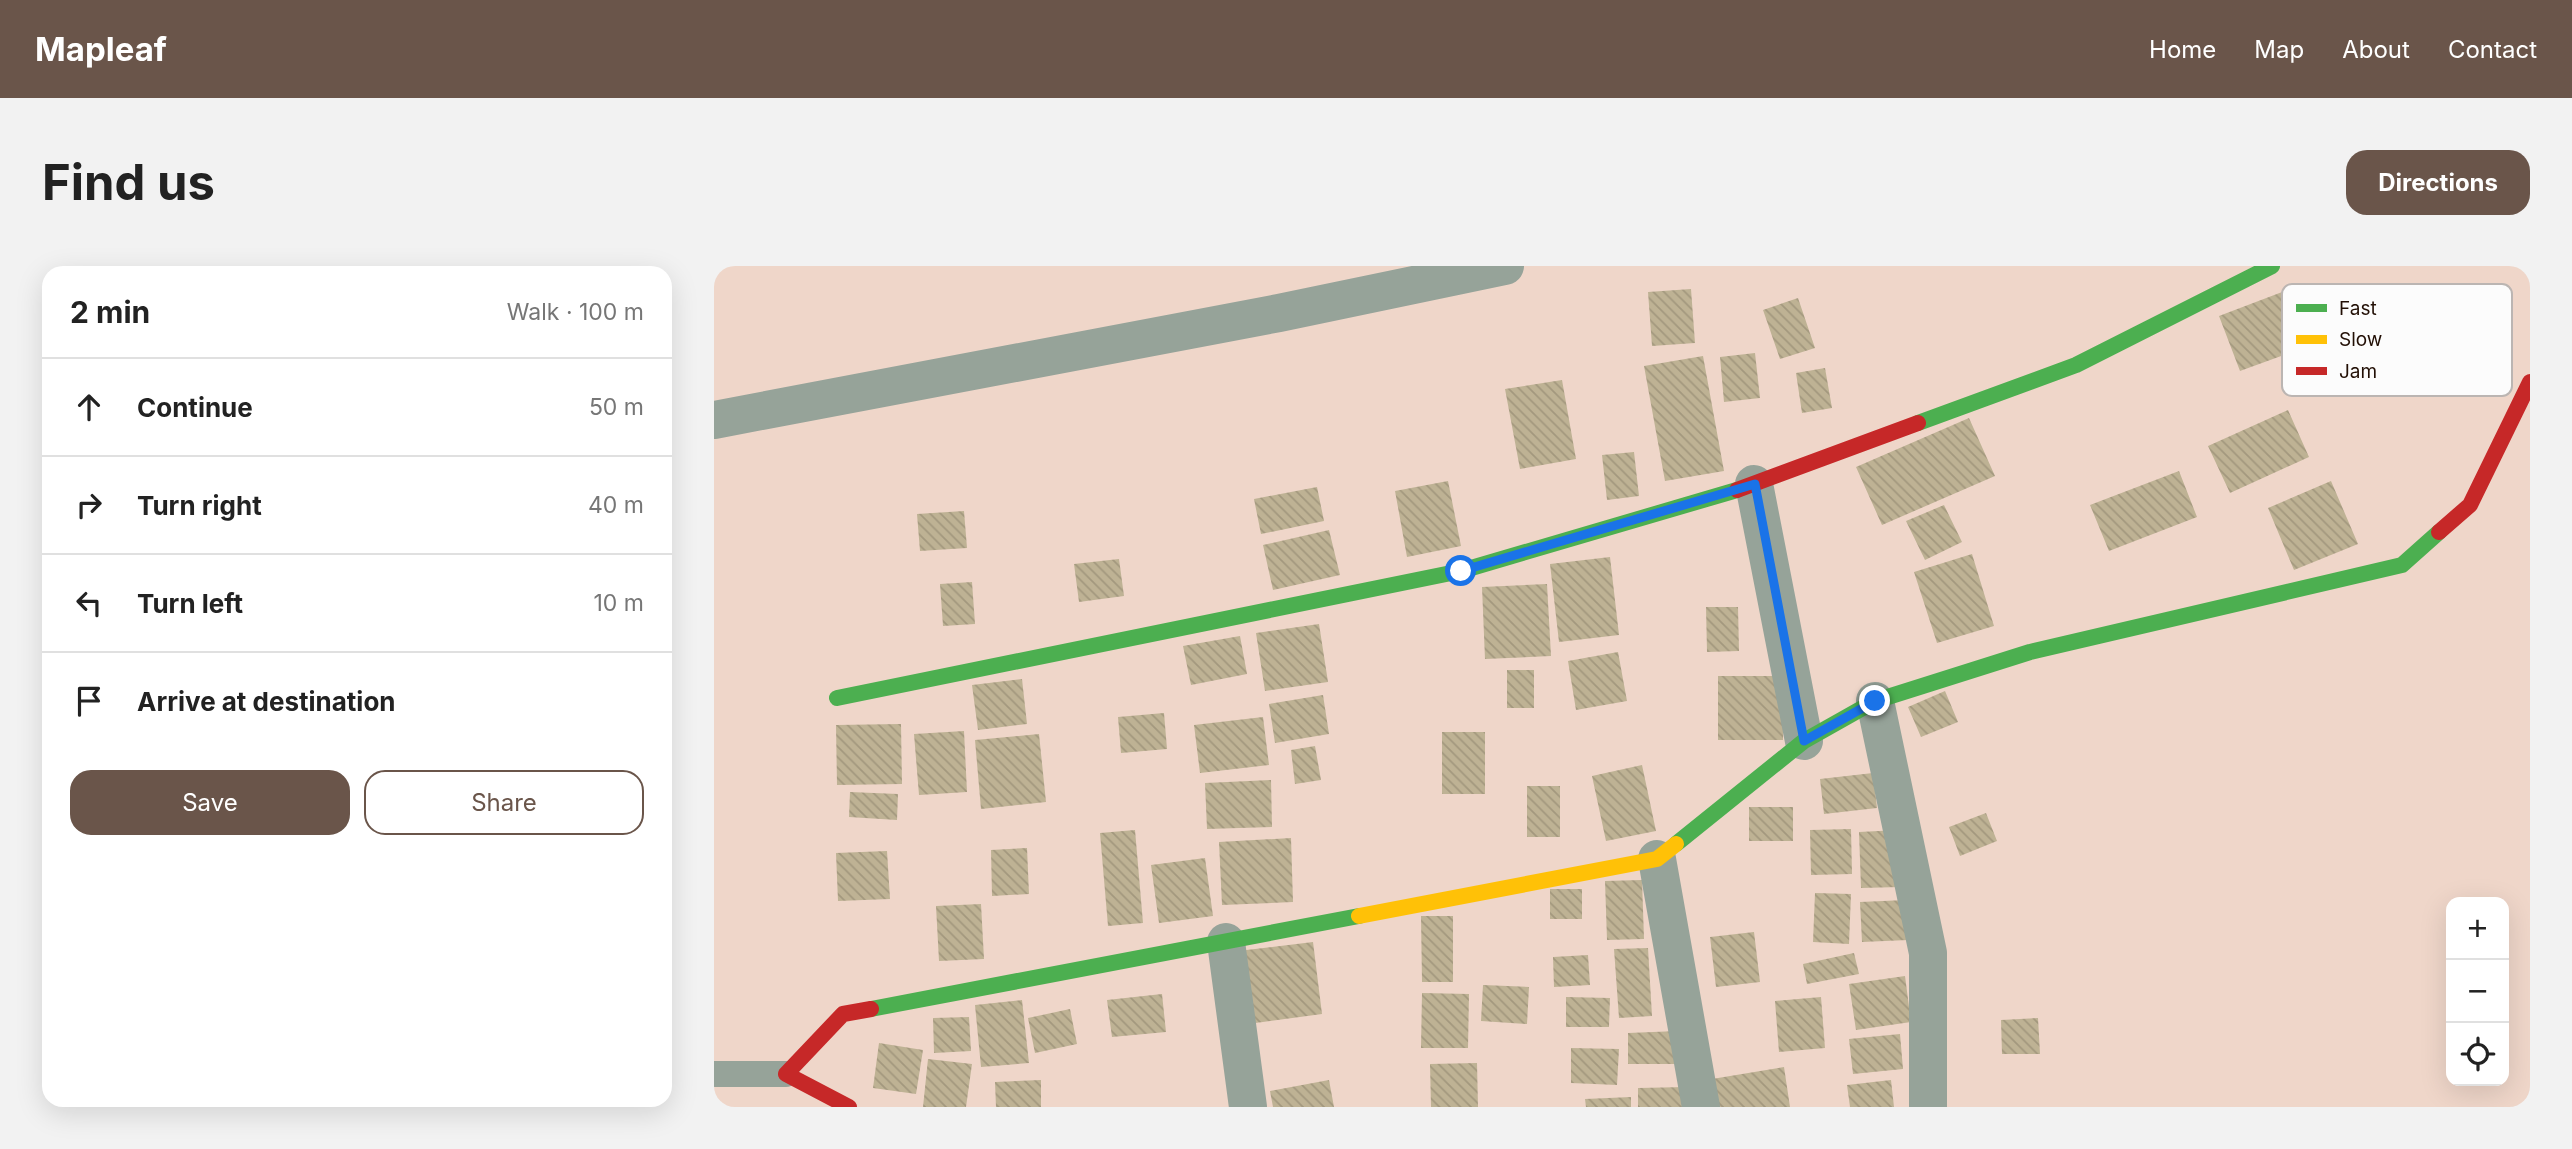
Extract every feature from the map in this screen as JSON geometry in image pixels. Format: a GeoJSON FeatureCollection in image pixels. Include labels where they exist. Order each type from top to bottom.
{"type":"FeatureCollection","features":[{"type":"Feature","properties":{"kind":"street"},"geometry":{"type":"LineString","coordinates":[[714,420],[1279,313],[1505,266]]}},
{"type":"Feature","properties":{"kind":"street"},"geometry":{"type":"LineString","coordinates":[[837,698],[1461,571],[1755,484],[2076,365],[2272,266]]}},
{"type":"Feature","properties":{"kind":"street"},"geometry":{"type":"LineString","coordinates":[[849,1107],[786,1074],[843,1014],[1657,859],[1804,741],[1875,701],[2030,652],[2402,565],[2470,505],[2530,382]]}},
{"type":"Feature","properties":{"kind":"street"},"geometry":{"type":"LineString","coordinates":[[1755,484],[1804,741]]}},
{"type":"Feature","properties":{"kind":"street"},"geometry":{"type":"LineString","coordinates":[[1875,701],[1928,953],[1928,1107]]}},
{"type":"Feature","properties":{"kind":"street"},"geometry":{"type":"LineString","coordinates":[[1657,859],[1700,1107]]}},
{"type":"Feature","properties":{"kind":"street"},"geometry":{"type":"LineString","coordinates":[[1226,942],[1248,1107]]}},
{"type":"Feature","properties":{"kind":"lane"},"geometry":{"type":"LineString","coordinates":[[714,1074],[786,1074]]}},
{"type":"Feature","properties":{"kind":"building"},"geometry":{"type":"Polygon","coordinates":[[[1691,289],[1695,343],[1652,346],[1648,292],[1691,289]]]}},
{"type":"Feature","properties":{"kind":"building"},"geometry":{"type":"Polygon","coordinates":[[[2282,292],[2282,356],[2240,371],[2219,316],[2282,292]]]}},
{"type":"Feature","properties":{"kind":"building"},"geometry":{"type":"Polygon","coordinates":[[[1798,298],[1815,348],[1780,359],[1763,310],[1798,298]]]}},
{"type":"Feature","properties":{"kind":"building"},"geometry":{"type":"Polygon","coordinates":[[[1755,353],[1760,398],[1724,402],[1720,357],[1755,353]]]}},
{"type":"Feature","properties":{"kind":"building"},"geometry":{"type":"Polygon","coordinates":[[[1703,356],[1724,471],[1665,481],[1644,366],[1703,356]]]}},
{"type":"Feature","properties":{"kind":"building"},"geometry":{"type":"Polygon","coordinates":[[[1825,368],[1832,408],[1802,413],[1796,373],[1825,368]]]}},
{"type":"Feature","properties":{"kind":"building"},"geometry":{"type":"Polygon","coordinates":[[[1562,380],[1576,459],[1520,469],[1505,389],[1562,380]]]}},
{"type":"Feature","properties":{"kind":"building"},"geometry":{"type":"Polygon","coordinates":[[[2288,410],[2309,457],[2230,493],[2208,446],[2288,410]]]}},
{"type":"Feature","properties":{"kind":"building"},"geometry":{"type":"Polygon","coordinates":[[[1969,418],[1995,476],[1882,525],[1856,467],[1969,418]]]}},
{"type":"Feature","properties":{"kind":"building"},"geometry":{"type":"Polygon","coordinates":[[[1634,452],[1639,496],[1607,500],[1602,455],[1634,452]]]}},
{"type":"Feature","properties":{"kind":"building"},"geometry":{"type":"Polygon","coordinates":[[[2179,471],[2197,517],[2109,551],[2090,505],[2179,471]]]}},
{"type":"Feature","properties":{"kind":"building"},"geometry":{"type":"Polygon","coordinates":[[[1448,481],[1461,546],[1407,557],[1395,491],[1448,481]]]}},
{"type":"Feature","properties":{"kind":"building"},"geometry":{"type":"Polygon","coordinates":[[[2331,481],[2358,544],[2294,570],[2268,508],[2331,481]]]}},
{"type":"Feature","properties":{"kind":"building"},"geometry":{"type":"Polygon","coordinates":[[[1317,487],[1324,521],[1261,534],[1254,499],[1317,487]]]}},
{"type":"Feature","properties":{"kind":"building"},"geometry":{"type":"Polygon","coordinates":[[[1944,505],[1962,542],[1925,560],[1906,521],[1944,505]]]}},
{"type":"Feature","properties":{"kind":"building"},"geometry":{"type":"Polygon","coordinates":[[[964,511],[967,548],[920,551],[917,514],[964,511]]]}},
{"type":"Feature","properties":{"kind":"building"},"geometry":{"type":"Polygon","coordinates":[[[1329,530],[1340,575],[1273,590],[1263,545],[1329,530]]]}},
{"type":"Feature","properties":{"kind":"building"},"geometry":{"type":"Polygon","coordinates":[[[1972,554],[1994,626],[1937,643],[1914,572],[1972,554]]]}},
{"type":"Feature","properties":{"kind":"building"},"geometry":{"type":"Polygon","coordinates":[[[1610,557],[1619,635],[1559,642],[1550,564],[1610,557]]]}},
{"type":"Feature","properties":{"kind":"building"},"geometry":{"type":"Polygon","coordinates":[[[1119,559],[1124,596],[1079,602],[1074,564],[1119,559]]]}},
{"type":"Feature","properties":{"kind":"building"},"geometry":{"type":"Polygon","coordinates":[[[972,582],[975,624],[943,626],[940,584],[972,582]]]}},
{"type":"Feature","properties":{"kind":"building"},"geometry":{"type":"Polygon","coordinates":[[[1547,584],[1551,656],[1485,659],[1482,587],[1547,584]]]}},
{"type":"Feature","properties":{"kind":"building"},"geometry":{"type":"Polygon","coordinates":[[[1706,607],[1738,607],[1739,651],[1707,652],[1706,607]]]}},
{"type":"Feature","properties":{"kind":"building"},"geometry":{"type":"Polygon","coordinates":[[[1319,624],[1328,682],[1265,691],[1256,633],[1319,624]]]}},
{"type":"Feature","properties":{"kind":"building"},"geometry":{"type":"Polygon","coordinates":[[[1240,636],[1247,674],[1191,685],[1183,646],[1240,636]]]}},
{"type":"Feature","properties":{"kind":"building"},"geometry":{"type":"Polygon","coordinates":[[[1618,652],[1627,701],[1576,710],[1568,661],[1618,652]]]}},
{"type":"Feature","properties":{"kind":"building"},"geometry":{"type":"Polygon","coordinates":[[[1507,670],[1534,670],[1534,708],[1507,708],[1507,670]]]}},
{"type":"Feature","properties":{"kind":"building"},"geometry":{"type":"Polygon","coordinates":[[[1718,676],[1783,676],[1783,740],[1718,740],[1718,676]]]}},
{"type":"Feature","properties":{"kind":"building"},"geometry":{"type":"Polygon","coordinates":[[[1022,679],[1027,724],[978,730],[972,685],[1022,679]]]}},
{"type":"Feature","properties":{"kind":"building"},"geometry":{"type":"Polygon","coordinates":[[[1945,691],[1958,722],[1921,737],[1908,707],[1945,691]]]}},
{"type":"Feature","properties":{"kind":"building"},"geometry":{"type":"Polygon","coordinates":[[[1323,695],[1329,734],[1275,743],[1269,704],[1323,695]]]}},
{"type":"Feature","properties":{"kind":"building"},"geometry":{"type":"Polygon","coordinates":[[[1164,713],[1167,749],[1121,753],[1118,717],[1164,713]]]}},
{"type":"Feature","properties":{"kind":"building"},"geometry":{"type":"Polygon","coordinates":[[[1263,717],[1269,765],[1200,773],[1194,725],[1263,717]]]}},
{"type":"Feature","properties":{"kind":"building"},"geometry":{"type":"Polygon","coordinates":[[[901,724],[902,784],[837,785],[836,725],[901,724]]]}},
{"type":"Feature","properties":{"kind":"building"},"geometry":{"type":"Polygon","coordinates":[[[964,731],[967,792],[919,795],[914,734],[964,731]]]}},
{"type":"Feature","properties":{"kind":"building"},"geometry":{"type":"Polygon","coordinates":[[[1442,732],[1485,732],[1485,794],[1442,794],[1442,732]]]}},
{"type":"Feature","properties":{"kind":"building"},"geometry":{"type":"Polygon","coordinates":[[[1039,734],[1046,802],[981,809],[975,740],[1039,734]]]}},
{"type":"Feature","properties":{"kind":"building"},"geometry":{"type":"Polygon","coordinates":[[[1315,746],[1321,780],[1295,784],[1291,750],[1315,746]]]}},
{"type":"Feature","properties":{"kind":"building"},"geometry":{"type":"Polygon","coordinates":[[[1642,765],[1656,831],[1606,841],[1592,776],[1642,765]]]}},
{"type":"Feature","properties":{"kind":"building"},"geometry":{"type":"Polygon","coordinates":[[[1873,773],[1877,808],[1824,814],[1820,779],[1873,773]]]}},
{"type":"Feature","properties":{"kind":"building"},"geometry":{"type":"Polygon","coordinates":[[[1271,780],[1272,827],[1207,829],[1205,783],[1271,780]]]}},
{"type":"Feature","properties":{"kind":"building"},"geometry":{"type":"Polygon","coordinates":[[[1527,786],[1560,786],[1560,837],[1527,837],[1527,786]]]}},
{"type":"Feature","properties":{"kind":"building"},"geometry":{"type":"Polygon","coordinates":[[[850,792],[898,794],[897,820],[849,817],[850,792]]]}},
{"type":"Feature","properties":{"kind":"building"},"geometry":{"type":"Polygon","coordinates":[[[1749,807],[1793,807],[1793,841],[1749,841],[1749,807]]]}},
{"type":"Feature","properties":{"kind":"building"},"geometry":{"type":"Polygon","coordinates":[[[1986,813],[1997,841],[1960,856],[1949,827],[1986,813]]]}},
{"type":"Feature","properties":{"kind":"building"},"geometry":{"type":"Polygon","coordinates":[[[1851,829],[1852,874],[1811,875],[1810,830],[1851,829]]]}},
{"type":"Feature","properties":{"kind":"building"},"geometry":{"type":"Polygon","coordinates":[[[1135,830],[1143,923],[1108,926],[1100,833],[1135,830]]]}},
{"type":"Feature","properties":{"kind":"building"},"geometry":{"type":"Polygon","coordinates":[[[1899,830],[1900,887],[1861,888],[1859,832],[1899,830]]]}},
{"type":"Feature","properties":{"kind":"building"},"geometry":{"type":"Polygon","coordinates":[[[1291,838],[1293,902],[1222,905],[1219,842],[1291,838]]]}},
{"type":"Feature","properties":{"kind":"building"},"geometry":{"type":"Polygon","coordinates":[[[1027,848],[1029,894],[992,896],[991,850],[1027,848]]]}},
{"type":"Feature","properties":{"kind":"building"},"geometry":{"type":"Polygon","coordinates":[[[887,851],[890,899],[838,901],[836,853],[887,851]]]}},
{"type":"Feature","properties":{"kind":"building"},"geometry":{"type":"Polygon","coordinates":[[[1205,858],[1213,916],[1159,923],[1151,865],[1205,858]]]}},
{"type":"Feature","properties":{"kind":"building"},"geometry":{"type":"Polygon","coordinates":[[[1642,880],[1644,939],[1607,940],[1605,881],[1642,880]]]}},
{"type":"Feature","properties":{"kind":"building"},"geometry":{"type":"Polygon","coordinates":[[[1550,889],[1582,889],[1582,919],[1550,919],[1550,889]]]}},
{"type":"Feature","properties":{"kind":"building"},"geometry":{"type":"Polygon","coordinates":[[[1815,893],[1851,894],[1849,944],[1813,942],[1815,893]]]}},
{"type":"Feature","properties":{"kind":"building"},"geometry":{"type":"Polygon","coordinates":[[[1906,900],[1908,940],[1862,942],[1860,902],[1906,900]]]}},
{"type":"Feature","properties":{"kind":"building"},"geometry":{"type":"Polygon","coordinates":[[[981,904],[984,959],[939,961],[936,906],[981,904]]]}},
{"type":"Feature","properties":{"kind":"building"},"geometry":{"type":"Polygon","coordinates":[[[1421,916],[1453,916],[1453,982],[1422,982],[1421,916]]]}},
{"type":"Feature","properties":{"kind":"building"},"geometry":{"type":"Polygon","coordinates":[[[1754,932],[1760,982],[1716,987],[1710,937],[1754,932]]]}},
{"type":"Feature","properties":{"kind":"building"},"geometry":{"type":"Polygon","coordinates":[[[1313,942],[1322,1014],[1248,1024],[1238,951],[1313,942]]]}},
{"type":"Feature","properties":{"kind":"building"},"geometry":{"type":"Polygon","coordinates":[[[1648,948],[1652,1016],[1619,1018],[1614,949],[1648,948]]]}},
{"type":"Feature","properties":{"kind":"building"},"geometry":{"type":"Polygon","coordinates":[[[1854,953],[1859,974],[1807,984],[1803,964],[1854,953]]]}},
{"type":"Feature","properties":{"kind":"building"},"geometry":{"type":"Polygon","coordinates":[[[1588,955],[1590,985],[1554,987],[1553,957],[1588,955]]]}},
{"type":"Feature","properties":{"kind":"building"},"geometry":{"type":"Polygon","coordinates":[[[1905,976],[1911,1022],[1856,1030],[1849,984],[1905,976]]]}},
{"type":"Feature","properties":{"kind":"building"},"geometry":{"type":"Polygon","coordinates":[[[1483,985],[1529,987],[1527,1024],[1481,1021],[1483,985]]]}},
{"type":"Feature","properties":{"kind":"building"},"geometry":{"type":"Polygon","coordinates":[[[1422,993],[1469,994],[1468,1048],[1421,1048],[1422,993]]]}},
{"type":"Feature","properties":{"kind":"building"},"geometry":{"type":"Polygon","coordinates":[[[1162,994],[1166,1032],[1112,1037],[1107,1000],[1162,994]]]}},
{"type":"Feature","properties":{"kind":"building"},"geometry":{"type":"Polygon","coordinates":[[[1566,997],[1610,998],[1609,1027],[1566,1027],[1566,997]]]}},
{"type":"Feature","properties":{"kind":"building"},"geometry":{"type":"Polygon","coordinates":[[[1821,997],[1825,1048],[1779,1052],[1775,1001],[1821,997]]]}},
{"type":"Feature","properties":{"kind":"building"},"geometry":{"type":"Polygon","coordinates":[[[1022,1000],[1029,1063],[981,1067],[975,1005],[1022,1000]]]}},
{"type":"Feature","properties":{"kind":"building"},"geometry":{"type":"Polygon","coordinates":[[[1070,1009],[1077,1044],[1035,1053],[1028,1018],[1070,1009]]]}},
{"type":"Feature","properties":{"kind":"building"},"geometry":{"type":"Polygon","coordinates":[[[969,1017],[971,1051],[934,1053],[933,1018],[969,1017]]]}},
{"type":"Feature","properties":{"kind":"building"},"geometry":{"type":"Polygon","coordinates":[[[2038,1018],[2040,1054],[2002,1054],[2001,1020],[2038,1018]]]}},
{"type":"Feature","properties":{"kind":"building"},"geometry":{"type":"Polygon","coordinates":[[[1678,1031],[1678,1064],[1628,1064],[1628,1033],[1678,1031]]]}},
{"type":"Feature","properties":{"kind":"building"},"geometry":{"type":"Polygon","coordinates":[[[1900,1034],[1903,1069],[1853,1074],[1849,1039],[1900,1034]]]}},
{"type":"Feature","properties":{"kind":"building"},"geometry":{"type":"Polygon","coordinates":[[[879,1043],[923,1050],[916,1094],[873,1088],[879,1043]]]}},
{"type":"Feature","properties":{"kind":"building"},"geometry":{"type":"Polygon","coordinates":[[[1571,1048],[1619,1049],[1617,1085],[1571,1083],[1571,1048]]]}},
{"type":"Feature","properties":{"kind":"building"},"geometry":{"type":"Polygon","coordinates":[[[928,1059],[972,1064],[966,1107],[923,1107],[928,1059]]]}},
{"type":"Feature","properties":{"kind":"building"},"geometry":{"type":"Polygon","coordinates":[[[1477,1063],[1478,1107],[1431,1107],[1430,1064],[1477,1063]]]}},
{"type":"Feature","properties":{"kind":"building"},"geometry":{"type":"Polygon","coordinates":[[[1784,1067],[1790,1107],[1716,1107],[1712,1079],[1784,1067]]]}},
{"type":"Feature","properties":{"kind":"building"},"geometry":{"type":"Polygon","coordinates":[[[1041,1080],[1041,1107],[996,1107],[995,1082],[1041,1080]]]}},
{"type":"Feature","properties":{"kind":"building"},"geometry":{"type":"Polygon","coordinates":[[[1329,1080],[1334,1107],[1273,1107],[1270,1091],[1329,1080]]]}},
{"type":"Feature","properties":{"kind":"building"},"geometry":{"type":"Polygon","coordinates":[[[1891,1080],[1894,1107],[1850,1107],[1847,1085],[1891,1080]]]}},
{"type":"Feature","properties":{"kind":"building"},"geometry":{"type":"Polygon","coordinates":[[[1686,1087],[1687,1107],[1638,1107],[1638,1088],[1686,1087]]]}},
{"type":"Feature","properties":{"kind":"building"},"geometry":{"type":"Polygon","coordinates":[[[1631,1097],[1631,1107],[1586,1107],[1585,1099],[1631,1097]]]}},
{"type":"Feature","properties":{"kind":"traffic: fast"},"geometry":{"type":"LineString","coordinates":[[1918,423],[2076,365],[2272,266]]}},
{"type":"Feature","properties":{"kind":"traffic: fast"},"geometry":{"type":"LineString","coordinates":[[837,698],[1461,571],[1737,490]]}},
{"type":"Feature","properties":{"kind":"traffic: fast"},"geometry":{"type":"LineString","coordinates":[[1676,844],[1804,741],[1875,701],[2030,652],[2402,565],[2439,532]]}},
{"type":"Feature","properties":{"kind":"traffic: fast"},"geometry":{"type":"LineString","coordinates":[[871,1009],[1359,916]]}},
{"type":"Feature","properties":{"kind":"traffic: slow"},"geometry":{"type":"LineString","coordinates":[[1359,916],[1657,859],[1676,844]]}},
{"type":"Feature","properties":{"kind":"traffic: jam"},"geometry":{"type":"LineString","coordinates":[[2439,532],[2470,505],[2530,382]]}},
{"type":"Feature","properties":{"kind":"traffic: jam"},"geometry":{"type":"LineString","coordinates":[[1737,490],[1918,423]]}},
{"type":"Feature","properties":{"kind":"traffic: jam"},"geometry":{"type":"LineString","coordinates":[[849,1107],[786,1074],[843,1014],[871,1009]]}},
{"type":"Feature","properties":{"kind":"route"},"geometry":{"type":"LineString","coordinates":[[1461,571],[1755,484],[1804,741],[1875,701]]}}]}
